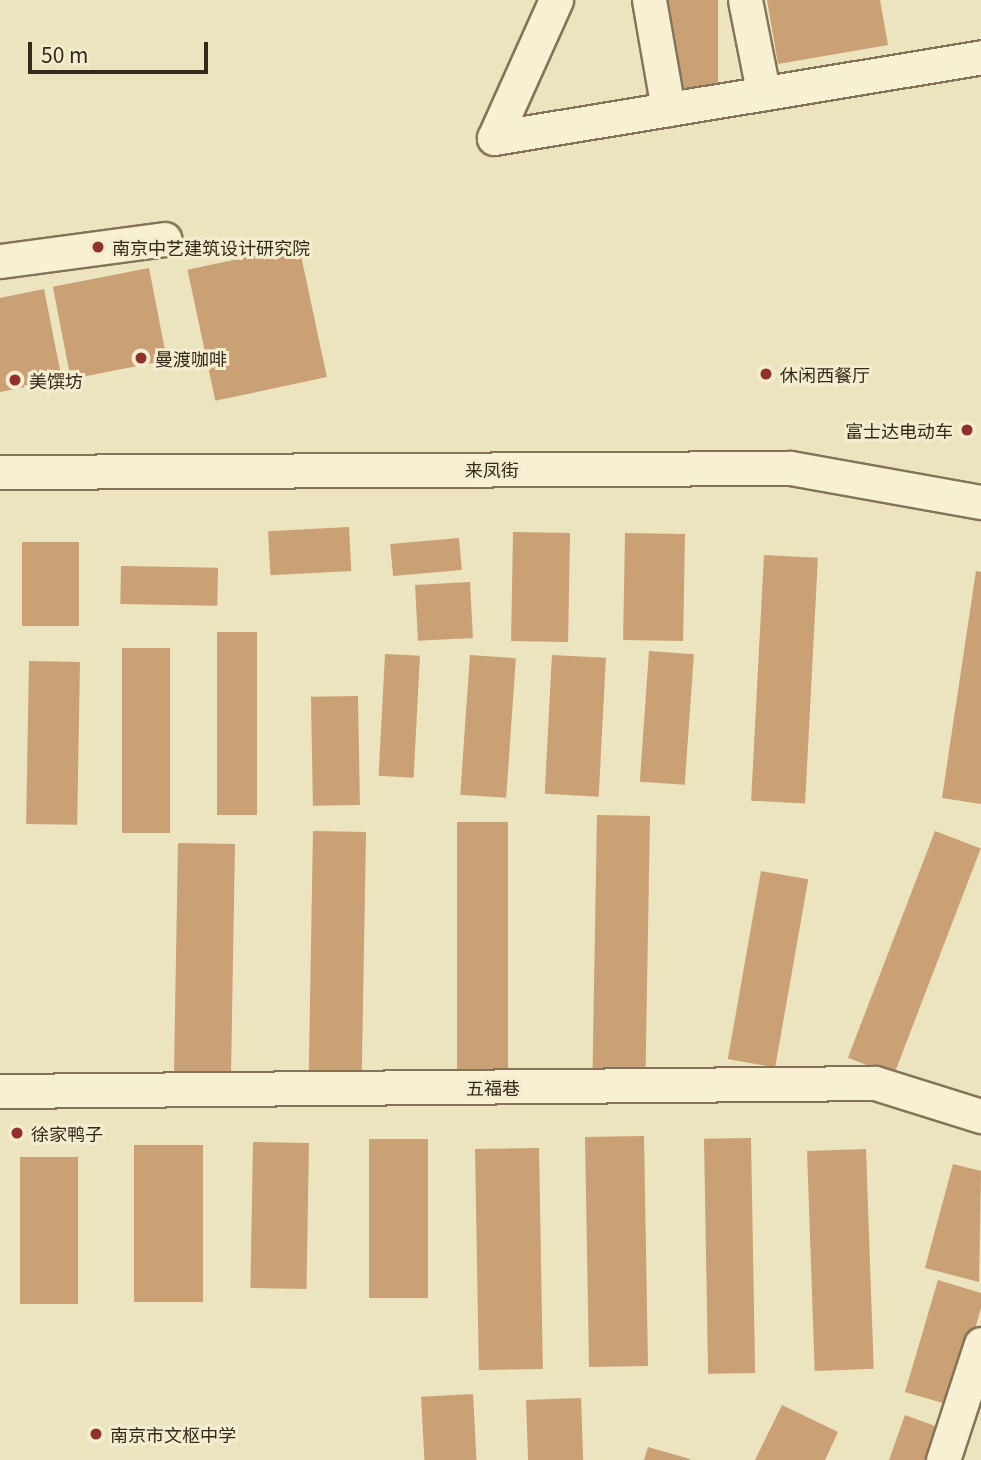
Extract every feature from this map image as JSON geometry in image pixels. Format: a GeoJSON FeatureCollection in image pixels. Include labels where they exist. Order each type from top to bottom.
{"type":"FeatureCollection","features":[{"type":"Feature","properties":{"kind":"street"},"geometry":{"type":"LineString","coordinates":[[556,0],[494,138],[981,57]]}},
{"type":"Feature","properties":{"kind":"street"},"geometry":{"type":"LineString","coordinates":[[649,0],[668,109]]}},
{"type":"Feature","properties":{"kind":"street"},"geometry":{"type":"LineString","coordinates":[[745,0],[762,86]]}},
{"type":"Feature","properties":{"kind":"street"},"geometry":{"type":"LineString","coordinates":[[0,261],[165,239]]}},
{"type":"Feature","properties":{"kind":"street","name":"来凤街"},"geometry":{"type":"LineString","coordinates":[[0,472],[790,468],[981,502]]}},
{"type":"Feature","properties":{"kind":"street","name":"五福巷"},"geometry":{"type":"LineString","coordinates":[[0,1091],[875,1083],[981,1116]]}},
{"type":"Feature","properties":{"kind":"street"},"geometry":{"type":"LineString","coordinates":[[943,1460],[981,1344]]}},
{"type":"Feature","properties":{"kind":"building"},"geometry":{"type":"Polygon","coordinates":[[[665,0],[718,0],[718,89],[665,89],[665,0]]]}},
{"type":"Feature","properties":{"kind":"building"},"geometry":{"type":"Polygon","coordinates":[[[767,0],[880,0],[888,45],[778,64],[767,0]]]}},
{"type":"Feature","properties":{"kind":"building"},"geometry":{"type":"Polygon","coordinates":[[[299,246],[327,377],[215,401],[187,270],[299,246]]]}},
{"type":"Feature","properties":{"kind":"building"},"geometry":{"type":"Polygon","coordinates":[[[149,268],[167,360],[71,379],[53,287],[149,268]]]}},
{"type":"Feature","properties":{"kind":"building"},"geometry":{"type":"Polygon","coordinates":[[[44,289],[62,380],[0,392],[0,298],[44,289]]]}},
{"type":"Feature","properties":{"kind":"building"},"geometry":{"type":"Polygon","coordinates":[[[349,527],[351,571],[270,575],[268,531],[349,527]]]}},
{"type":"Feature","properties":{"kind":"building"},"geometry":{"type":"Polygon","coordinates":[[[513,532],[570,533],[568,642],[511,641],[513,532]]]}},
{"type":"Feature","properties":{"kind":"building"},"geometry":{"type":"Polygon","coordinates":[[[625,533],[685,534],[683,641],[623,640],[625,533]]]}},
{"type":"Feature","properties":{"kind":"building"},"geometry":{"type":"Polygon","coordinates":[[[459,538],[462,570],[393,576],[390,544],[459,538]]]}},
{"type":"Feature","properties":{"kind":"building"},"geometry":{"type":"Polygon","coordinates":[[[22,542],[79,542],[79,626],[22,626],[22,542]]]}},
{"type":"Feature","properties":{"kind":"building"},"geometry":{"type":"Polygon","coordinates":[[[764,555],[818,558],[805,803],[751,801],[764,555]]]}},
{"type":"Feature","properties":{"kind":"building"},"geometry":{"type":"Polygon","coordinates":[[[121,566],[218,568],[217,606],[120,604],[121,566]]]}},
{"type":"Feature","properties":{"kind":"building"},"geometry":{"type":"Polygon","coordinates":[[[976,571],[981,572],[981,804],[942,798],[976,571]]]}},
{"type":"Feature","properties":{"kind":"building"},"geometry":{"type":"Polygon","coordinates":[[[470,582],[473,638],[418,641],[415,585],[470,582]]]}},
{"type":"Feature","properties":{"kind":"building"},"geometry":{"type":"Polygon","coordinates":[[[217,632],[257,632],[257,815],[217,815],[217,632]]]}},
{"type":"Feature","properties":{"kind":"building"},"geometry":{"type":"Polygon","coordinates":[[[122,648],[170,648],[170,833],[122,833],[122,648]]]}},
{"type":"Feature","properties":{"kind":"building"},"geometry":{"type":"Polygon","coordinates":[[[649,651],[694,654],[685,785],[640,782],[649,651]]]}},
{"type":"Feature","properties":{"kind":"building"},"geometry":{"type":"Polygon","coordinates":[[[385,654],[420,656],[414,778],[379,776],[385,654]]]}},
{"type":"Feature","properties":{"kind":"building"},"geometry":{"type":"Polygon","coordinates":[[[470,655],[516,658],[506,798],[460,795],[470,655]]]}},
{"type":"Feature","properties":{"kind":"building"},"geometry":{"type":"Polygon","coordinates":[[[552,655],[606,658],[599,797],[545,794],[552,655]]]}},
{"type":"Feature","properties":{"kind":"building"},"geometry":{"type":"Polygon","coordinates":[[[29,661],[80,662],[77,825],[26,824],[29,661]]]}},
{"type":"Feature","properties":{"kind":"building"},"geometry":{"type":"Polygon","coordinates":[[[358,696],[360,805],[313,806],[311,697],[358,696]]]}},
{"type":"Feature","properties":{"kind":"building"},"geometry":{"type":"Polygon","coordinates":[[[597,815],[650,816],[646,1072],[593,1071],[597,815]]]}},
{"type":"Feature","properties":{"kind":"building"},"geometry":{"type":"Polygon","coordinates":[[[457,822],[508,822],[508,1070],[457,1070],[457,822]]]}},
{"type":"Feature","properties":{"kind":"building"},"geometry":{"type":"Polygon","coordinates":[[[313,831],[366,832],[362,1072],[309,1071],[313,831]]]}},
{"type":"Feature","properties":{"kind":"building"},"geometry":{"type":"Polygon","coordinates":[[[935,831],[981,849],[894,1075],[848,1058],[935,831]]]}},
{"type":"Feature","properties":{"kind":"building"},"geometry":{"type":"Polygon","coordinates":[[[178,843],[235,844],[231,1073],[174,1072],[178,843]]]}},
{"type":"Feature","properties":{"kind":"building"},"geometry":{"type":"Polygon","coordinates":[[[761,871],[808,879],[775,1067],[728,1059],[761,871]]]}},
{"type":"Feature","properties":{"kind":"building"},"geometry":{"type":"Polygon","coordinates":[[[644,1136],[648,1366],[589,1367],[585,1137],[644,1136]]]}},
{"type":"Feature","properties":{"kind":"building"},"geometry":{"type":"Polygon","coordinates":[[[751,1138],[755,1373],[708,1374],[704,1139],[751,1138]]]}},
{"type":"Feature","properties":{"kind":"building"},"geometry":{"type":"Polygon","coordinates":[[[369,1139],[428,1139],[428,1298],[369,1298],[369,1139]]]}},
{"type":"Feature","properties":{"kind":"building"},"geometry":{"type":"Polygon","coordinates":[[[253,1142],[309,1143],[306,1289],[250,1288],[253,1142]]]}},
{"type":"Feature","properties":{"kind":"building"},"geometry":{"type":"Polygon","coordinates":[[[134,1145],[203,1145],[203,1302],[134,1302],[134,1145]]]}},
{"type":"Feature","properties":{"kind":"building"},"geometry":{"type":"Polygon","coordinates":[[[539,1148],[543,1369],[479,1370],[475,1149],[539,1148]]]}},
{"type":"Feature","properties":{"kind":"building"},"geometry":{"type":"Polygon","coordinates":[[[866,1149],[874,1369],[815,1371],[807,1151],[866,1149]]]}},
{"type":"Feature","properties":{"kind":"building"},"geometry":{"type":"Polygon","coordinates":[[[20,1157],[78,1157],[78,1304],[20,1304],[20,1157]]]}},
{"type":"Feature","properties":{"kind":"building"},"geometry":{"type":"Polygon","coordinates":[[[953,1164],[981,1171],[979,1282],[925,1268],[953,1164]]]}},
{"type":"Feature","properties":{"kind":"building"},"geometry":{"type":"Polygon","coordinates":[[[938,1280],[981,1293],[981,1308],[953,1406],[905,1392],[938,1280]]]}},
{"type":"Feature","properties":{"kind":"building"},"geometry":{"type":"Polygon","coordinates":[[[473,1394],[476,1460],[424,1460],[421,1397],[473,1394]]]}},
{"type":"Feature","properties":{"kind":"building"},"geometry":{"type":"Polygon","coordinates":[[[581,1398],[583,1460],[528,1460],[526,1400],[581,1398]]]}},
{"type":"Feature","properties":{"kind":"building"},"geometry":{"type":"Polygon","coordinates":[[[782,1405],[838,1432],[825,1460],[755,1460],[782,1405]]]}},
{"type":"Feature","properties":{"kind":"building"},"geometry":{"type":"Polygon","coordinates":[[[905,1415],[946,1430],[935,1460],[889,1460],[905,1415]]]}},
{"type":"Feature","properties":{"kind":"building"},"geometry":{"type":"Polygon","coordinates":[[[648,1447],[690,1459],[690,1460],[644,1460],[648,1447]]]}},
{"type":"Feature","properties":{"kind":"place","name":"南京中艺建筑设计研究院"},"geometry":{"type":"Point","coordinates":[98,247]}},
{"type":"Feature","properties":{"kind":"place","name":"曼渡咖啡"},"geometry":{"type":"Point","coordinates":[141,358]}},
{"type":"Feature","properties":{"kind":"place","name":"休闲西餐厅"},"geometry":{"type":"Point","coordinates":[766,374]}},
{"type":"Feature","properties":{"kind":"place","name":"美馔坊"},"geometry":{"type":"Point","coordinates":[15,380]}},
{"type":"Feature","properties":{"kind":"place","name":"富士达电动车"},"geometry":{"type":"Point","coordinates":[967,430]}},
{"type":"Feature","properties":{"kind":"place","name":"徐家鸭子"},"geometry":{"type":"Point","coordinates":[17,1133]}},
{"type":"Feature","properties":{"kind":"place","name":"南京市文枢中学"},"geometry":{"type":"Point","coordinates":[96,1434]}}]}
